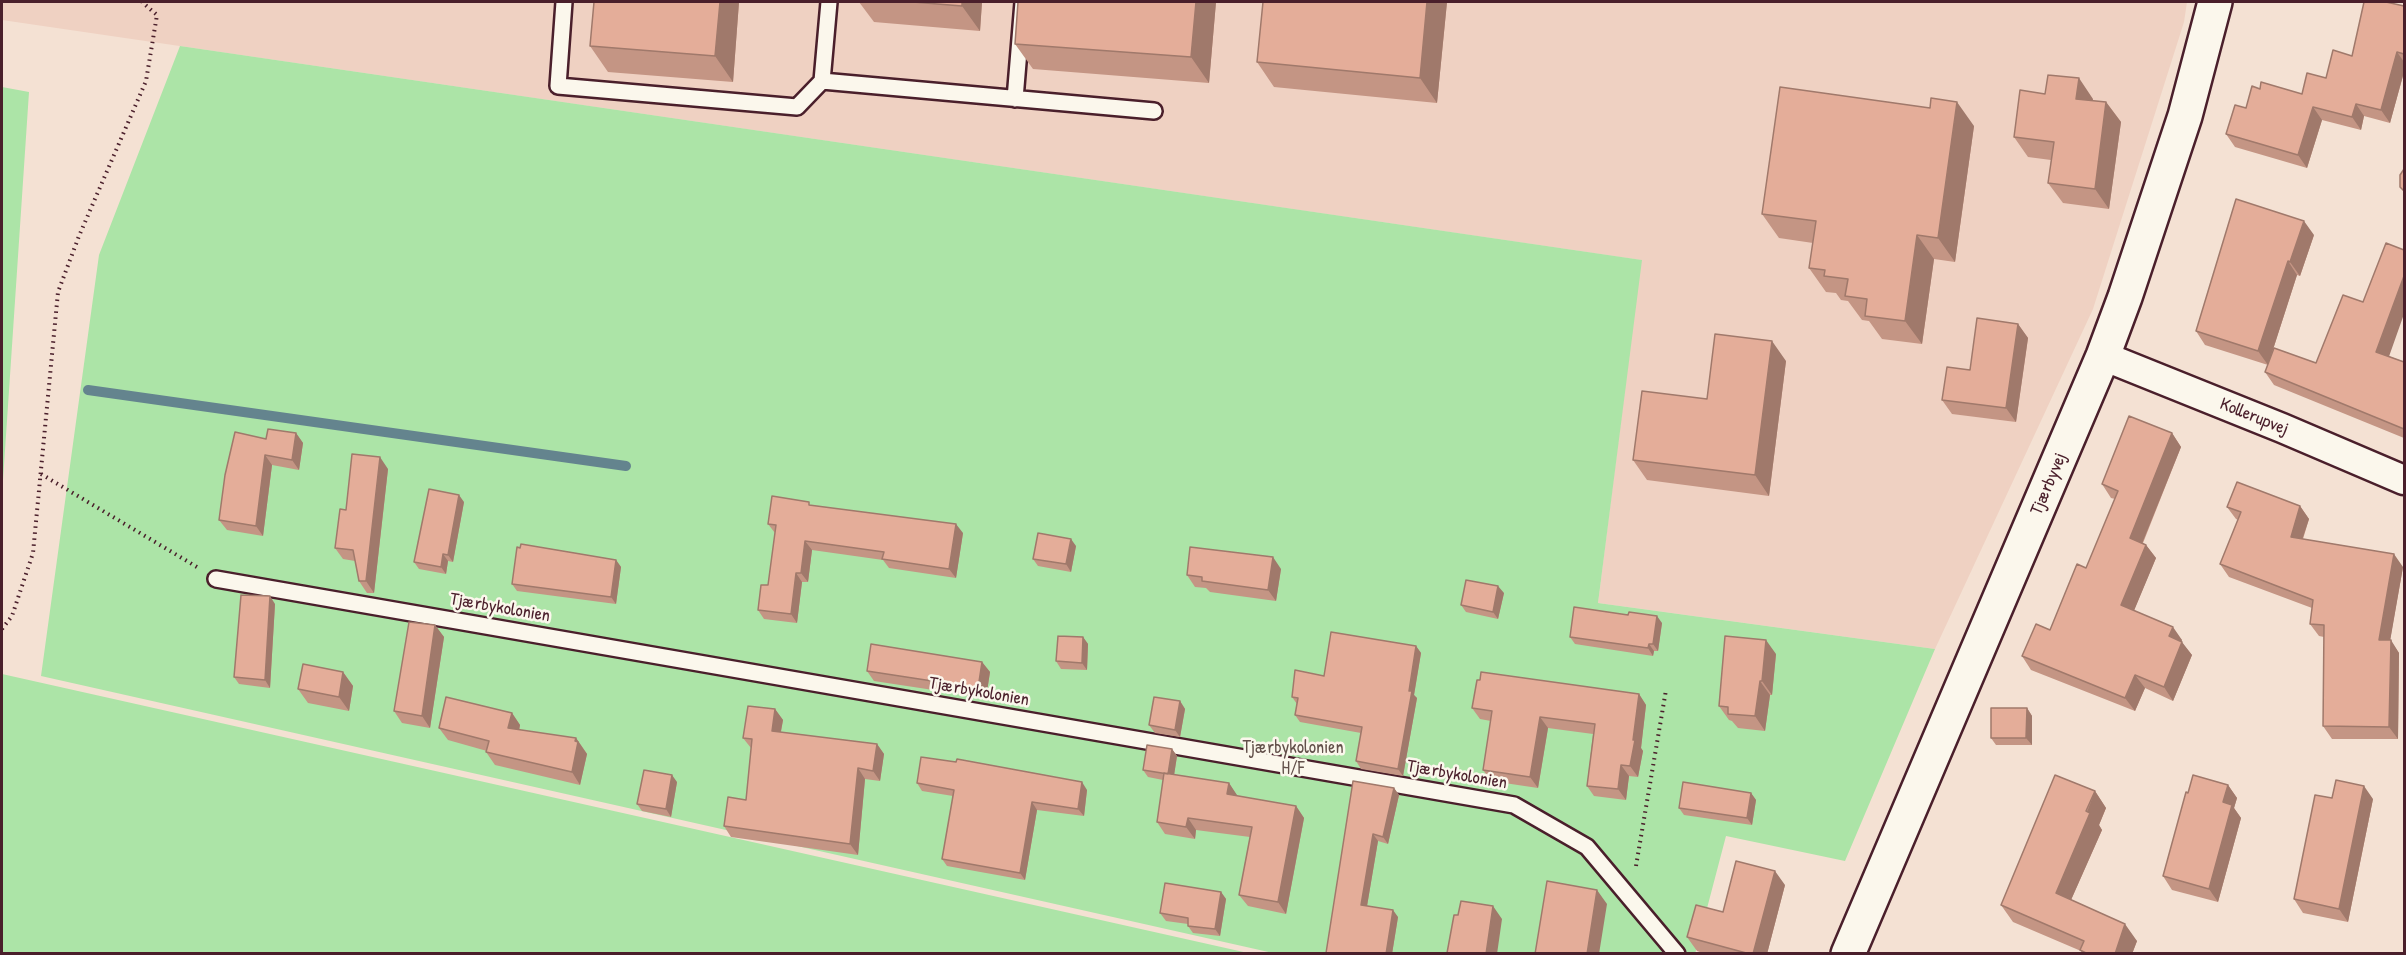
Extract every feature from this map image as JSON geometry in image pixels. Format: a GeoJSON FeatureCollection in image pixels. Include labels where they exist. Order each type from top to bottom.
{"type":"FeatureCollection","features":[{"type":"Feature","properties":{"kind":"street","name":"Tjærbyvej"},"geometry":{"type":"LineString","coordinates":[[1848,954],[2103,356],[2129,287],[2186,116],[2215,2]]}},
{"type":"Feature","properties":{"kind":"street","name":"Kollerupvej"},"geometry":{"type":"LineString","coordinates":[[2103,356],[2404,480]]}},
{"type":"Feature","properties":{"kind":"lane"},"geometry":{"type":"LineString","coordinates":[[564,2],[558,86],[797,107],[822,81],[829,2]]}},
{"type":"Feature","properties":{"kind":"lane"},"geometry":{"type":"LineString","coordinates":[[1015,99],[1023,2]]}},
{"type":"Feature","properties":{"kind":"lane"},"geometry":{"type":"LineString","coordinates":[[822,81],[1154,111]]}},
{"type":"Feature","properties":{"kind":"lane","name":"Tjærbykolonien"},"geometry":{"type":"LineString","coordinates":[[216,579],[1514,805],[1587,847],[1677,954]]}},
{"type":"Feature","properties":{"kind":"path"},"geometry":{"type":"LineString","coordinates":[[2,629],[12,616],[33,554],[58,292],[78,236],[146,81],[156,15],[142,2]]}},
{"type":"Feature","properties":{"kind":"path"},"geometry":{"type":"LineString","coordinates":[[41,474],[216,579]]}},
{"type":"Feature","properties":{"kind":"path"},"geometry":{"type":"LineString","coordinates":[[1631,899],[1666,690]]}},
{"type":"Feature","properties":{"kind":"shaded area"},"geometry":{"type":"Polygon","coordinates":[[[2,2],[2187,2],[2184,22],[2093,309],[1935,649],[1598,603],[1641,260],[2,20],[2,2]]]}},
{"type":"Feature","properties":{"kind":"green space","name":"Tjærbykolonien H/F"},"geometry":{"type":"Polygon","coordinates":[[[180,46],[1642,260],[1598,603],[1935,649],[1845,861],[1726,836],[1695,954],[1273,953],[41,676],[99,255],[180,46]]]}},
{"type":"Feature","properties":{"kind":"green space"},"geometry":{"type":"Polygon","coordinates":[[[2,87],[29,92],[2,495],[2,87]]]}},
{"type":"Feature","properties":{"kind":"green space"},"geometry":{"type":"Polygon","coordinates":[[[2,674],[1248,953],[2,953],[2,674]]]}},
{"type":"Feature","properties":{"kind":"building"},"geometry":{"type":"Polygon","coordinates":[[[594,2],[720,2],[715,56],[590,46],[594,2]]]}},
{"type":"Feature","properties":{"kind":"building"},"geometry":{"type":"Polygon","coordinates":[[[913,2],[962,2],[962,6],[913,2]]]}},
{"type":"Feature","properties":{"kind":"building"},"geometry":{"type":"Polygon","coordinates":[[[1018,2],[1196,2],[1191,57],[1015,44],[1018,2]]]}},
{"type":"Feature","properties":{"kind":"building"},"geometry":{"type":"Polygon","coordinates":[[[1263,2],[1427,2],[1420,78],[1257,62],[1263,2]]]}},
{"type":"Feature","properties":{"kind":"building"},"geometry":{"type":"Polygon","coordinates":[[[2364,2],[2386,2],[2404,6],[2404,54],[2397,52],[2381,110],[2356,104],[2352,117],[2313,107],[2298,155],[2226,134],[2235,105],[2246,108],[2252,86],[2260,89],[2261,82],[2302,94],[2307,73],[2326,78],[2333,50],[2352,56],[2364,2]]]}},
{"type":"Feature","properties":{"kind":"building"},"geometry":{"type":"Polygon","coordinates":[[[2048,75],[2079,78],[2076,99],[2106,102],[2095,189],[2048,183],[2054,142],[2014,137],[2020,90],[2045,94],[2048,75]]]}},
{"type":"Feature","properties":{"kind":"building"},"geometry":{"type":"Polygon","coordinates":[[[1780,87],[1930,108],[1931,98],[1957,102],[1938,238],[1917,235],[1905,321],[1865,316],[1867,299],[1845,296],[1848,279],[1824,276],[1825,270],[1809,268],[1816,221],[1762,214],[1780,87]]]}},
{"type":"Feature","properties":{"kind":"building"},"geometry":{"type":"Polygon","coordinates":[[[2404,169],[2404,191],[2400,187],[2400,175],[2404,169]]]}},
{"type":"Feature","properties":{"kind":"building"},"geometry":{"type":"Polygon","coordinates":[[[2236,199],[2304,221],[2258,351],[2196,331],[2236,199]]]}},
{"type":"Feature","properties":{"kind":"building"},"geometry":{"type":"Polygon","coordinates":[[[2386,243],[2404,250],[2404,276],[2376,352],[2404,362],[2404,429],[2265,372],[2274,348],[2316,363],[2343,295],[2363,302],[2386,243]]]}},
{"type":"Feature","properties":{"kind":"building"},"geometry":{"type":"Polygon","coordinates":[[[1977,318],[2018,324],[2006,408],[1942,400],[1947,367],[1970,370],[1977,318]]]}},
{"type":"Feature","properties":{"kind":"building"},"geometry":{"type":"Polygon","coordinates":[[[1715,334],[1772,341],[1755,475],[1633,460],[1642,391],[1707,399],[1715,334]]]}},
{"type":"Feature","properties":{"kind":"building"},"geometry":{"type":"Polygon","coordinates":[[[2129,416],[2172,433],[2130,538],[2146,545],[2121,605],[2173,627],[2169,636],[2182,642],[2164,687],[2135,675],[2125,698],[2022,656],[2036,624],[2050,630],[2077,564],[2086,568],[2118,491],[2102,484],[2129,416]]]}},
{"type":"Feature","properties":{"kind":"building"},"geometry":{"type":"Polygon","coordinates":[[[268,429],[296,433],[292,460],[265,455],[256,526],[219,520],[225,475],[235,432],[266,439],[268,429]]]}},
{"type":"Feature","properties":{"kind":"building"},"geometry":{"type":"Polygon","coordinates":[[[352,454],[380,457],[366,581],[359,581],[353,550],[335,548],[340,509],[346,510],[352,454]]]}},
{"type":"Feature","properties":{"kind":"building"},"geometry":{"type":"Polygon","coordinates":[[[2237,482],[2300,506],[2291,537],[2394,554],[2379,640],[2391,640],[2389,727],[2323,726],[2324,625],[2310,624],[2313,600],[2220,564],[2241,512],[2227,507],[2237,482]]]}},
{"type":"Feature","properties":{"kind":"building"},"geometry":{"type":"Polygon","coordinates":[[[429,489],[459,495],[448,555],[443,554],[441,567],[414,562],[429,489]]]}},
{"type":"Feature","properties":{"kind":"building"},"geometry":{"type":"Polygon","coordinates":[[[772,496],[809,502],[809,505],[956,524],[949,569],[882,559],[884,552],[805,541],[801,573],[796,573],[791,614],[758,610],[761,585],[768,585],[776,525],[768,524],[772,496]]]}},
{"type":"Feature","properties":{"kind":"building"},"geometry":{"type":"Polygon","coordinates":[[[1038,533],[1071,539],[1066,564],[1033,559],[1038,533]]]}},
{"type":"Feature","properties":{"kind":"building"},"geometry":{"type":"Polygon","coordinates":[[[521,544],[616,560],[611,597],[512,584],[517,547],[520,548],[521,544]]]}},
{"type":"Feature","properties":{"kind":"building"},"geometry":{"type":"Polygon","coordinates":[[[1190,547],[1273,557],[1268,590],[1202,581],[1202,577],[1187,575],[1190,547]]]}},
{"type":"Feature","properties":{"kind":"building"},"geometry":{"type":"Polygon","coordinates":[[[1466,580],[1498,586],[1493,612],[1461,605],[1466,580]]]}},
{"type":"Feature","properties":{"kind":"building"},"geometry":{"type":"Polygon","coordinates":[[[241,595],[270,596],[265,680],[234,677],[241,595]]]}},
{"type":"Feature","properties":{"kind":"building"},"geometry":{"type":"Polygon","coordinates":[[[1574,607],[1628,615],[1629,612],[1657,616],[1653,644],[1649,644],[1648,648],[1570,637],[1574,607]]]}},
{"type":"Feature","properties":{"kind":"building"},"geometry":{"type":"Polygon","coordinates":[[[409,622],[435,625],[422,716],[394,711],[409,622]]]}},
{"type":"Feature","properties":{"kind":"building"},"geometry":{"type":"Polygon","coordinates":[[[1331,632],[1416,646],[1409,691],[1412,691],[1398,769],[1356,761],[1362,727],[1295,715],[1298,698],[1292,697],[1295,670],[1324,676],[1331,632]]]}},
{"type":"Feature","properties":{"kind":"building"},"geometry":{"type":"Polygon","coordinates":[[[1058,636],[1083,637],[1082,663],[1056,661],[1058,636]]]}},
{"type":"Feature","properties":{"kind":"building"},"geometry":{"type":"Polygon","coordinates":[[[1725,636],[1766,640],[1762,681],[1760,681],[1755,716],[1728,714],[1728,707],[1719,706],[1725,636]]]}},
{"type":"Feature","properties":{"kind":"building"},"geometry":{"type":"Polygon","coordinates":[[[871,644],[982,662],[978,688],[867,671],[871,644]]]}},
{"type":"Feature","properties":{"kind":"building"},"geometry":{"type":"Polygon","coordinates":[[[303,664],[343,672],[339,697],[298,689],[303,664]]]}},
{"type":"Feature","properties":{"kind":"building"},"geometry":{"type":"Polygon","coordinates":[[[1481,672],[1639,694],[1630,766],[1621,765],[1618,789],[1587,786],[1595,724],[1540,717],[1530,777],[1483,770],[1492,711],[1472,708],[1477,680],[1480,680],[1481,672]]]}},
{"type":"Feature","properties":{"kind":"building"},"geometry":{"type":"Polygon","coordinates":[[[446,697],[512,713],[508,728],[576,738],[575,741],[578,742],[572,772],[486,752],[489,741],[439,728],[446,697]]]}},
{"type":"Feature","properties":{"kind":"building"},"geometry":{"type":"Polygon","coordinates":[[[1154,697],[1180,701],[1175,730],[1149,725],[1154,697]]]}},
{"type":"Feature","properties":{"kind":"building"},"geometry":{"type":"Polygon","coordinates":[[[748,706],[775,709],[772,731],[877,744],[873,771],[858,768],[850,844],[724,826],[728,797],[746,800],[752,739],[743,738],[748,706]]]}},
{"type":"Feature","properties":{"kind":"building"},"geometry":{"type":"Polygon","coordinates":[[[1991,708],[2027,708],[2026,738],[1991,738],[1991,708]]]}},
{"type":"Feature","properties":{"kind":"building"},"geometry":{"type":"Polygon","coordinates":[[[1147,745],[1172,749],[1168,774],[1143,770],[1147,745]]]}},
{"type":"Feature","properties":{"kind":"building"},"geometry":{"type":"Polygon","coordinates":[[[921,757],[956,762],[957,759],[1082,782],[1078,809],[1032,802],[1020,873],[942,859],[954,790],[917,783],[921,757]]]}},
{"type":"Feature","properties":{"kind":"building"},"geometry":{"type":"Polygon","coordinates":[[[644,770],[672,775],[666,809],[637,804],[644,770]]]}},
{"type":"Feature","properties":{"kind":"building"},"geometry":{"type":"Polygon","coordinates":[[[1164,773],[1229,783],[1227,794],[1296,806],[1278,902],[1239,895],[1252,827],[1188,818],[1186,827],[1157,822],[1164,773]]]}},
{"type":"Feature","properties":{"kind":"building"},"geometry":{"type":"Polygon","coordinates":[[[2055,775],[2095,791],[2086,811],[2090,813],[2056,893],[2125,924],[2115,954],[2088,954],[2080,950],[2084,941],[2001,905],[2055,775]]]}},
{"type":"Feature","properties":{"kind":"building"},"geometry":{"type":"Polygon","coordinates":[[[2193,775],[2228,785],[2223,802],[2232,805],[2209,889],[2163,876],[2186,792],[2188,793],[2193,775]]]}},
{"type":"Feature","properties":{"kind":"building"},"geometry":{"type":"Polygon","coordinates":[[[2336,780],[2364,786],[2339,909],[2294,899],[2315,795],[2332,798],[2336,780]]]}},
{"type":"Feature","properties":{"kind":"building"},"geometry":{"type":"Polygon","coordinates":[[[1353,781],[1394,788],[1383,837],[1373,834],[1361,905],[1393,910],[1386,954],[1326,953],[1353,781]]]}},
{"type":"Feature","properties":{"kind":"building"},"geometry":{"type":"Polygon","coordinates":[[[1683,782],[1751,793],[1747,818],[1679,808],[1683,782]]]}},
{"type":"Feature","properties":{"kind":"building"},"geometry":{"type":"Polygon","coordinates":[[[1736,861],[1775,871],[1753,954],[1687,937],[1696,905],[1723,912],[1736,861]]]}},
{"type":"Feature","properties":{"kind":"building"},"geometry":{"type":"Polygon","coordinates":[[[1547,881],[1597,890],[1587,954],[1535,954],[1547,881]]]}},
{"type":"Feature","properties":{"kind":"building"},"geometry":{"type":"Polygon","coordinates":[[[1165,883],[1221,892],[1215,929],[1188,926],[1188,918],[1160,913],[1165,883]]]}},
{"type":"Feature","properties":{"kind":"building"},"geometry":{"type":"Polygon","coordinates":[[[1461,901],[1493,906],[1486,954],[1447,953],[1454,915],[1458,915],[1461,901]]]}},
{"type":"Feature","properties":{"kind":"waterway"},"geometry":{"type":"LineString","coordinates":[[88,390],[626,466]]}}]}
